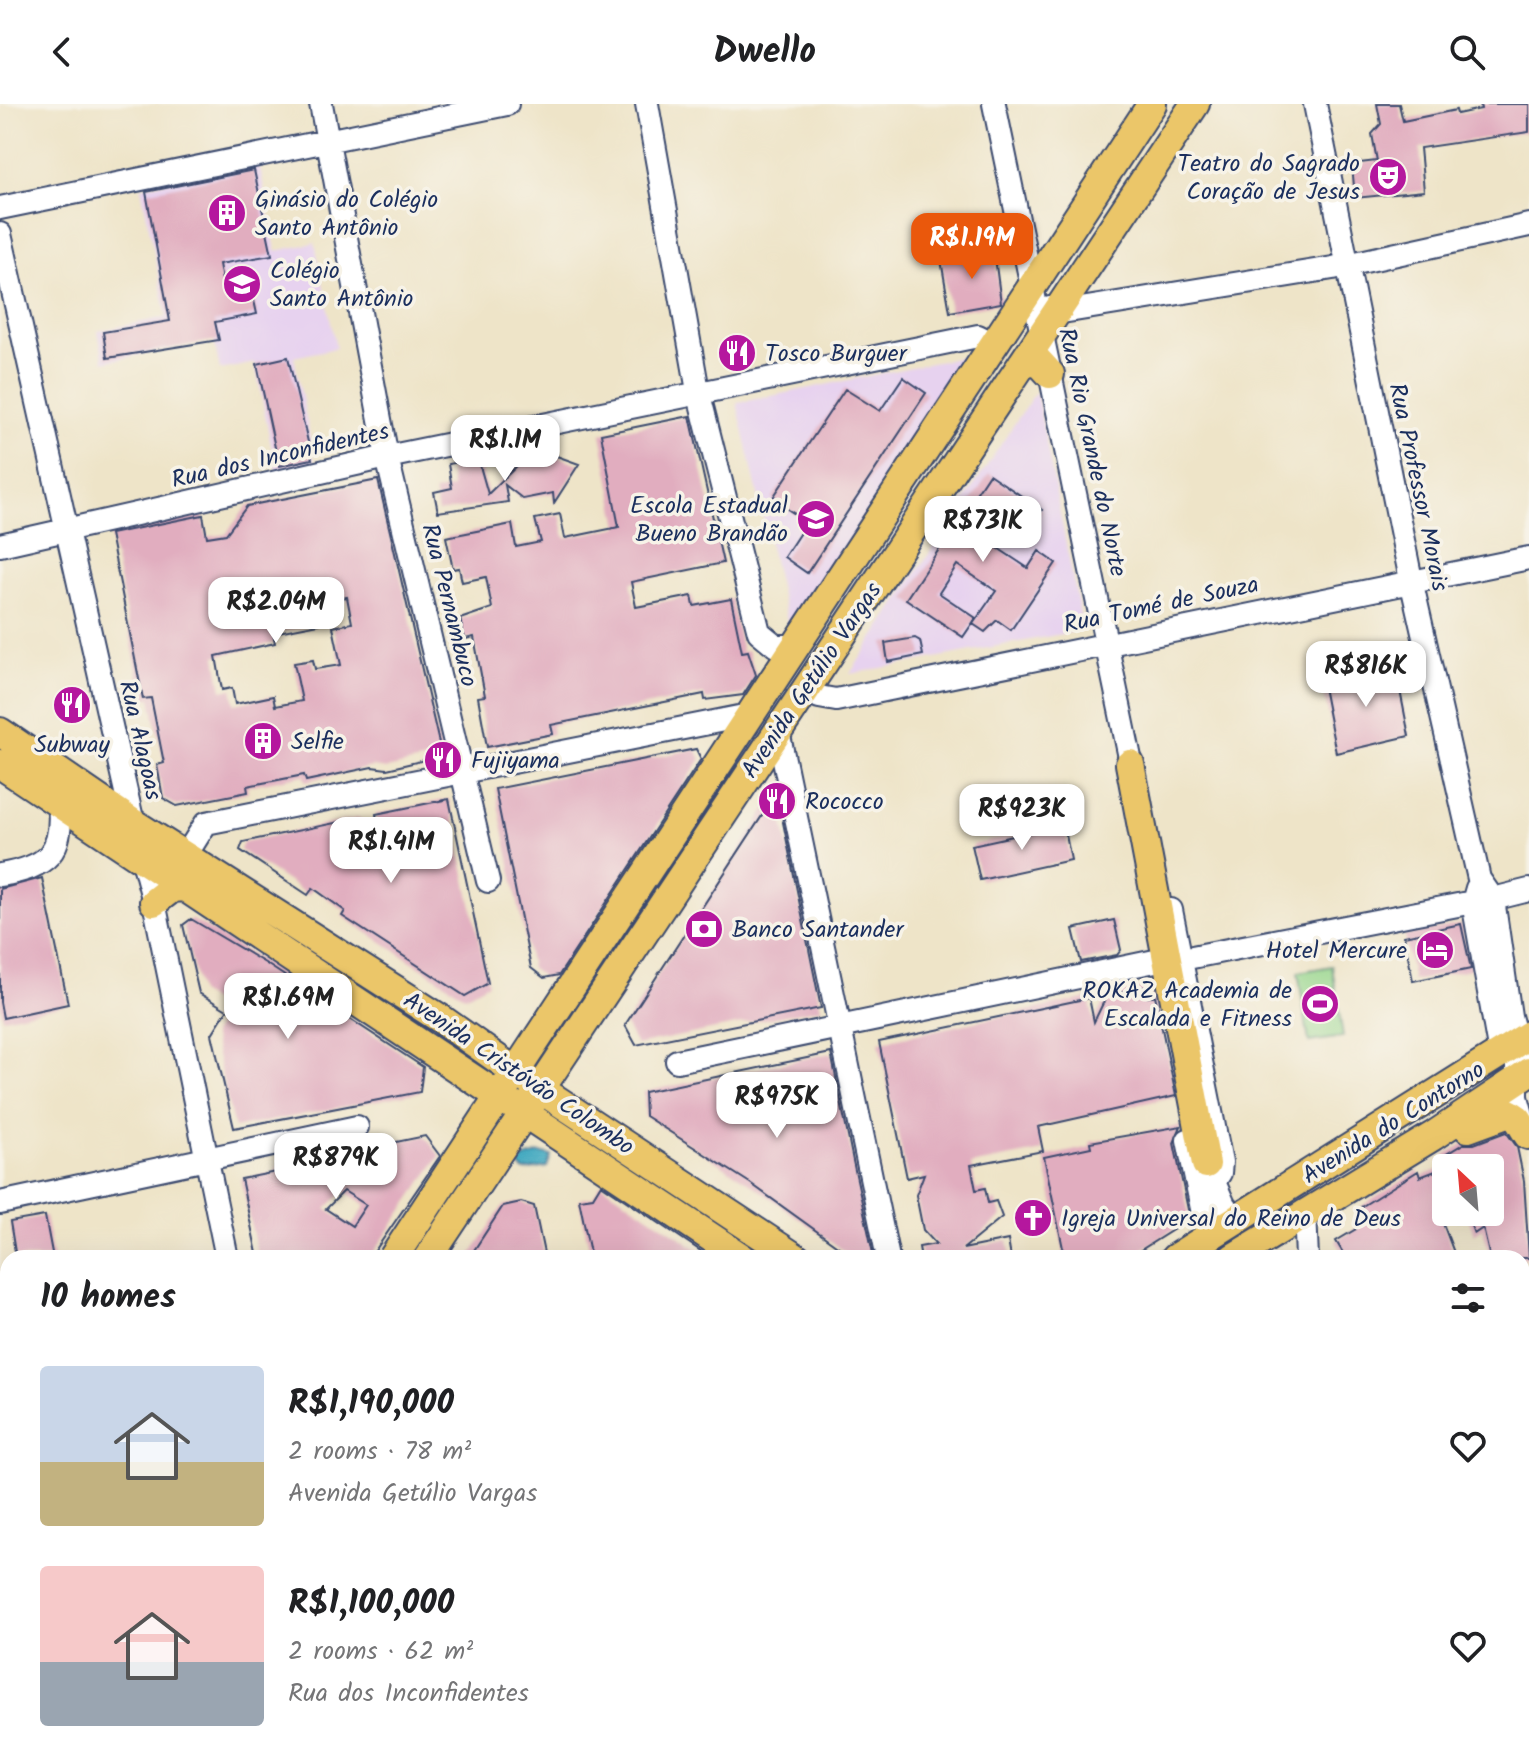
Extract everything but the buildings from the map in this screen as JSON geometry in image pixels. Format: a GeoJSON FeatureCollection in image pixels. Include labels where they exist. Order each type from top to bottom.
{"type":"FeatureCollection","features":[{"type":"Feature","properties":{"kind":"main road","name":"Avenida Getúlio Vargas"},"geometry":{"type":"LineString","coordinates":[[529,1081],[572,981],[1152,104]]}},
{"type":"Feature","properties":{"kind":"main road","name":"Avenida Getúlio Vargas"},"geometry":{"type":"LineString","coordinates":[[399,1250],[512,1106],[778,731],[1195,104]]}},
{"type":"Feature","properties":{"kind":"main road"},"geometry":{"type":"LineString","coordinates":[[1022,364],[1038,361],[1050,374]]}},
{"type":"Feature","properties":{"kind":"main road","name":"Avenida Cristóvão Colombo"},"geometry":{"type":"LineString","coordinates":[[0,732],[133,823],[784,1250]]}},
{"type":"Feature","properties":{"kind":"main road","name":"Avenida Cristóvão Colombo"},"geometry":{"type":"LineString","coordinates":[[0,764],[730,1250]]}},
{"type":"Feature","properties":{"kind":"main road"},"geometry":{"type":"LineString","coordinates":[[1130,764],[1205,1174]]}},
{"type":"Feature","properties":{"kind":"main road"},"geometry":{"type":"LineString","coordinates":[[154,902],[172,888],[185,887]]}},
{"type":"Feature","properties":{"kind":"main road"},"geometry":{"type":"LineString","coordinates":[[1433,1136],[1483,1092],[1515,1044]]}},
{"type":"Feature","properties":{"kind":"main road","name":"Avenida do Contorno"},"geometry":{"type":"LineString","coordinates":[[1191,1248],[1515,1044]]}},
{"type":"Feature","properties":{"kind":"main road","name":"Avenida do Contorno"},"geometry":{"type":"LineString","coordinates":[[1255,1250],[1305,1211],[1433,1136],[1523,1076]]}},
{"type":"Feature","properties":{"kind":"main road","name":"Avenida Getúlio Vargas"},"geometry":{"type":"LineString","coordinates":[[432,1250],[512,1106]]}},
{"type":"Feature","properties":{"kind":"main road"},"geometry":{"type":"LineString","coordinates":[[1433,1136],[1448,1136],[1509,1113],[1518,1119],[1528,1138]]}},
{"type":"Feature","properties":{"kind":"main road"},"geometry":{"type":"LineString","coordinates":[[1191,1248],[1215,1243],[1237,1250]]}},
{"type":"Feature","properties":{"kind":"street","name":"Rua Pernambuco"},"geometry":{"type":"LineString","coordinates":[[321,104],[387,457],[465,774],[488,881]]}},
{"type":"Feature","properties":{"kind":"street"},"geometry":{"type":"LineString","coordinates":[[0,208],[328,138],[507,104]]}},
{"type":"Feature","properties":{"kind":"street"},"geometry":{"type":"LineString","coordinates":[[647,104],[698,391],[759,632],[776,646],[794,646]]}},
{"type":"Feature","properties":{"kind":"street","name":"Rua Rio Grande do Norte"},"geometry":{"type":"LineString","coordinates":[[994,104],[1031,286],[1049,324],[1050,374],[1130,764],[1151,830],[1182,959],[1221,1162],[1220,1173],[1205,1174]]}},
{"type":"Feature","properties":{"kind":"street","name":"Rua Professor Morais"},"geometry":{"type":"LineString","coordinates":[[1315,104],[1411,580],[1523,1076],[1528,1138]]}},
{"type":"Feature","properties":{"kind":"street"},"geometry":{"type":"LineString","coordinates":[[1049,324],[1347,265],[1529,225]]}},
{"type":"Feature","properties":{"kind":"street","name":"Rua Alagoas"},"geometry":{"type":"LineString","coordinates":[[0,234],[133,823],[154,902],[226,1250]]}},
{"type":"Feature","properties":{"kind":"street","name":"Rua dos Inconfidentes"},"geometry":{"type":"LineString","coordinates":[[0,545],[387,457],[698,391],[978,336],[990,349]]}},
{"type":"Feature","properties":{"kind":"street","name":"Rua Tomé de Souza"},"geometry":{"type":"LineString","coordinates":[[807,686],[819,697],[836,700],[1105,642],[1529,558]]}},
{"type":"Feature","properties":{"kind":"street"},"geometry":{"type":"LineString","coordinates":[[186,855],[206,823],[465,774],[749,715]]}},
{"type":"Feature","properties":{"kind":"street"},"geometry":{"type":"LineString","coordinates":[[696,726],[715,739],[722,756]]}},
{"type":"Feature","properties":{"kind":"street"},"geometry":{"type":"LineString","coordinates":[[778,731],[886,1250]]}},
{"type":"Feature","properties":{"kind":"street","name":"Rua Rio Grande do Norte"},"geometry":{"type":"LineString","coordinates":[[1130,764],[1132,834],[1155,961],[1205,1174],[1237,1221]]}},
{"type":"Feature","properties":{"kind":"street"},"geometry":{"type":"LineString","coordinates":[[0,875],[31,870],[48,858],[62,831],[59,803]]}},
{"type":"Feature","properties":{"kind":"street"},"geometry":{"type":"LineString","coordinates":[[1182,959],[1529,890]]}},
{"type":"Feature","properties":{"kind":"street"},"geometry":{"type":"LineString","coordinates":[[677,1061],[842,1030],[1155,961]]}},
{"type":"Feature","properties":{"kind":"street"},"geometry":{"type":"LineString","coordinates":[[0,1203],[209,1161],[357,1127]]}},
{"type":"Feature","properties":{"kind":"street","name":"Rua Rio Grande do Norte"},"geometry":{"type":"LineString","coordinates":[[1191,1248],[1205,1174]]}},
{"type":"Feature","properties":{"kind":"street"},"geometry":{"type":"LineString","coordinates":[[1305,1211],[1307,1250]]}},
{"type":"Feature","properties":{"kind":"shaded area","name":"Colégio Santo Antônio"},"geometry":{"type":"Polygon","coordinates":[[[259,163],[276,251],[315,243],[336,348],[294,357],[315,463],[276,470],[255,363],[220,370],[214,340],[104,362],[98,331],[167,317],[141,187],[259,163]]]}},
{"type":"Feature","properties":{"kind":"shaded area","name":"Escola Estadual Bueno Brandão"},"geometry":{"type":"Polygon","coordinates":[[[980,353],[790,634],[737,403],[980,353]]]}},
{"type":"Feature","properties":{"kind":"shaded area"},"geometry":{"type":"Polygon","coordinates":[[[1036,391],[1083,630],[850,674],[1036,391]]]}},
{"type":"Feature","properties":{"kind":"green space","name":"ROKAZ Academia de Escalada e Fitness"},"geometry":{"type":"Polygon","coordinates":[[[1332,966],[1343,1037],[1309,1042],[1298,972],[1332,966]]]}},
{"type":"Feature","properties":{"kind":"water"},"geometry":{"type":"Polygon","coordinates":[[[540,1153],[551,1156],[547,1167],[524,1171],[519,1166],[522,1159],[540,1153]]]}},
{"type":"Feature","properties":{"kind":"place","name":"Teatro do Sagrado Coração de Jesus"},"geometry":{"type":"Point","coordinates":[1388,177]}},
{"type":"Feature","properties":{"kind":"place","name":"Ginásio do Colégio Santo Antônio"},"geometry":{"type":"Point","coordinates":[227,213]}},
{"type":"Feature","properties":{"kind":"place","name":"Colégio Santo Antônio"},"geometry":{"type":"Point","coordinates":[242,284]}},
{"type":"Feature","properties":{"kind":"place","name":"Tosco Burguer"},"geometry":{"type":"Point","coordinates":[737,353]}},
{"type":"Feature","properties":{"kind":"place","name":"Escola Estadual Bueno Brandão"},"geometry":{"type":"Point","coordinates":[816,519]}},
{"type":"Feature","properties":{"kind":"place","name":"Subway"},"geometry":{"type":"Point","coordinates":[72,705]}},
{"type":"Feature","properties":{"kind":"place","name":"Selfie"},"geometry":{"type":"Point","coordinates":[263,741]}},
{"type":"Feature","properties":{"kind":"place","name":"Fujiyama"},"geometry":{"type":"Point","coordinates":[443,760]}},
{"type":"Feature","properties":{"kind":"place","name":"Rococco"},"geometry":{"type":"Point","coordinates":[777,801]}},
{"type":"Feature","properties":{"kind":"place","name":"Banco Santander"},"geometry":{"type":"Point","coordinates":[704,929]}},
{"type":"Feature","properties":{"kind":"place","name":"Hotel Mercure"},"geometry":{"type":"Point","coordinates":[1435,950]}},
{"type":"Feature","properties":{"kind":"place","name":"ROKAZ Academia de Escalada e Fitness"},"geometry":{"type":"Point","coordinates":[1320,1004]}},
{"type":"Feature","properties":{"kind":"place","name":"Igreja Universal do Reino de Deus"},"geometry":{"type":"Point","coordinates":[1033,1218]}}]}
